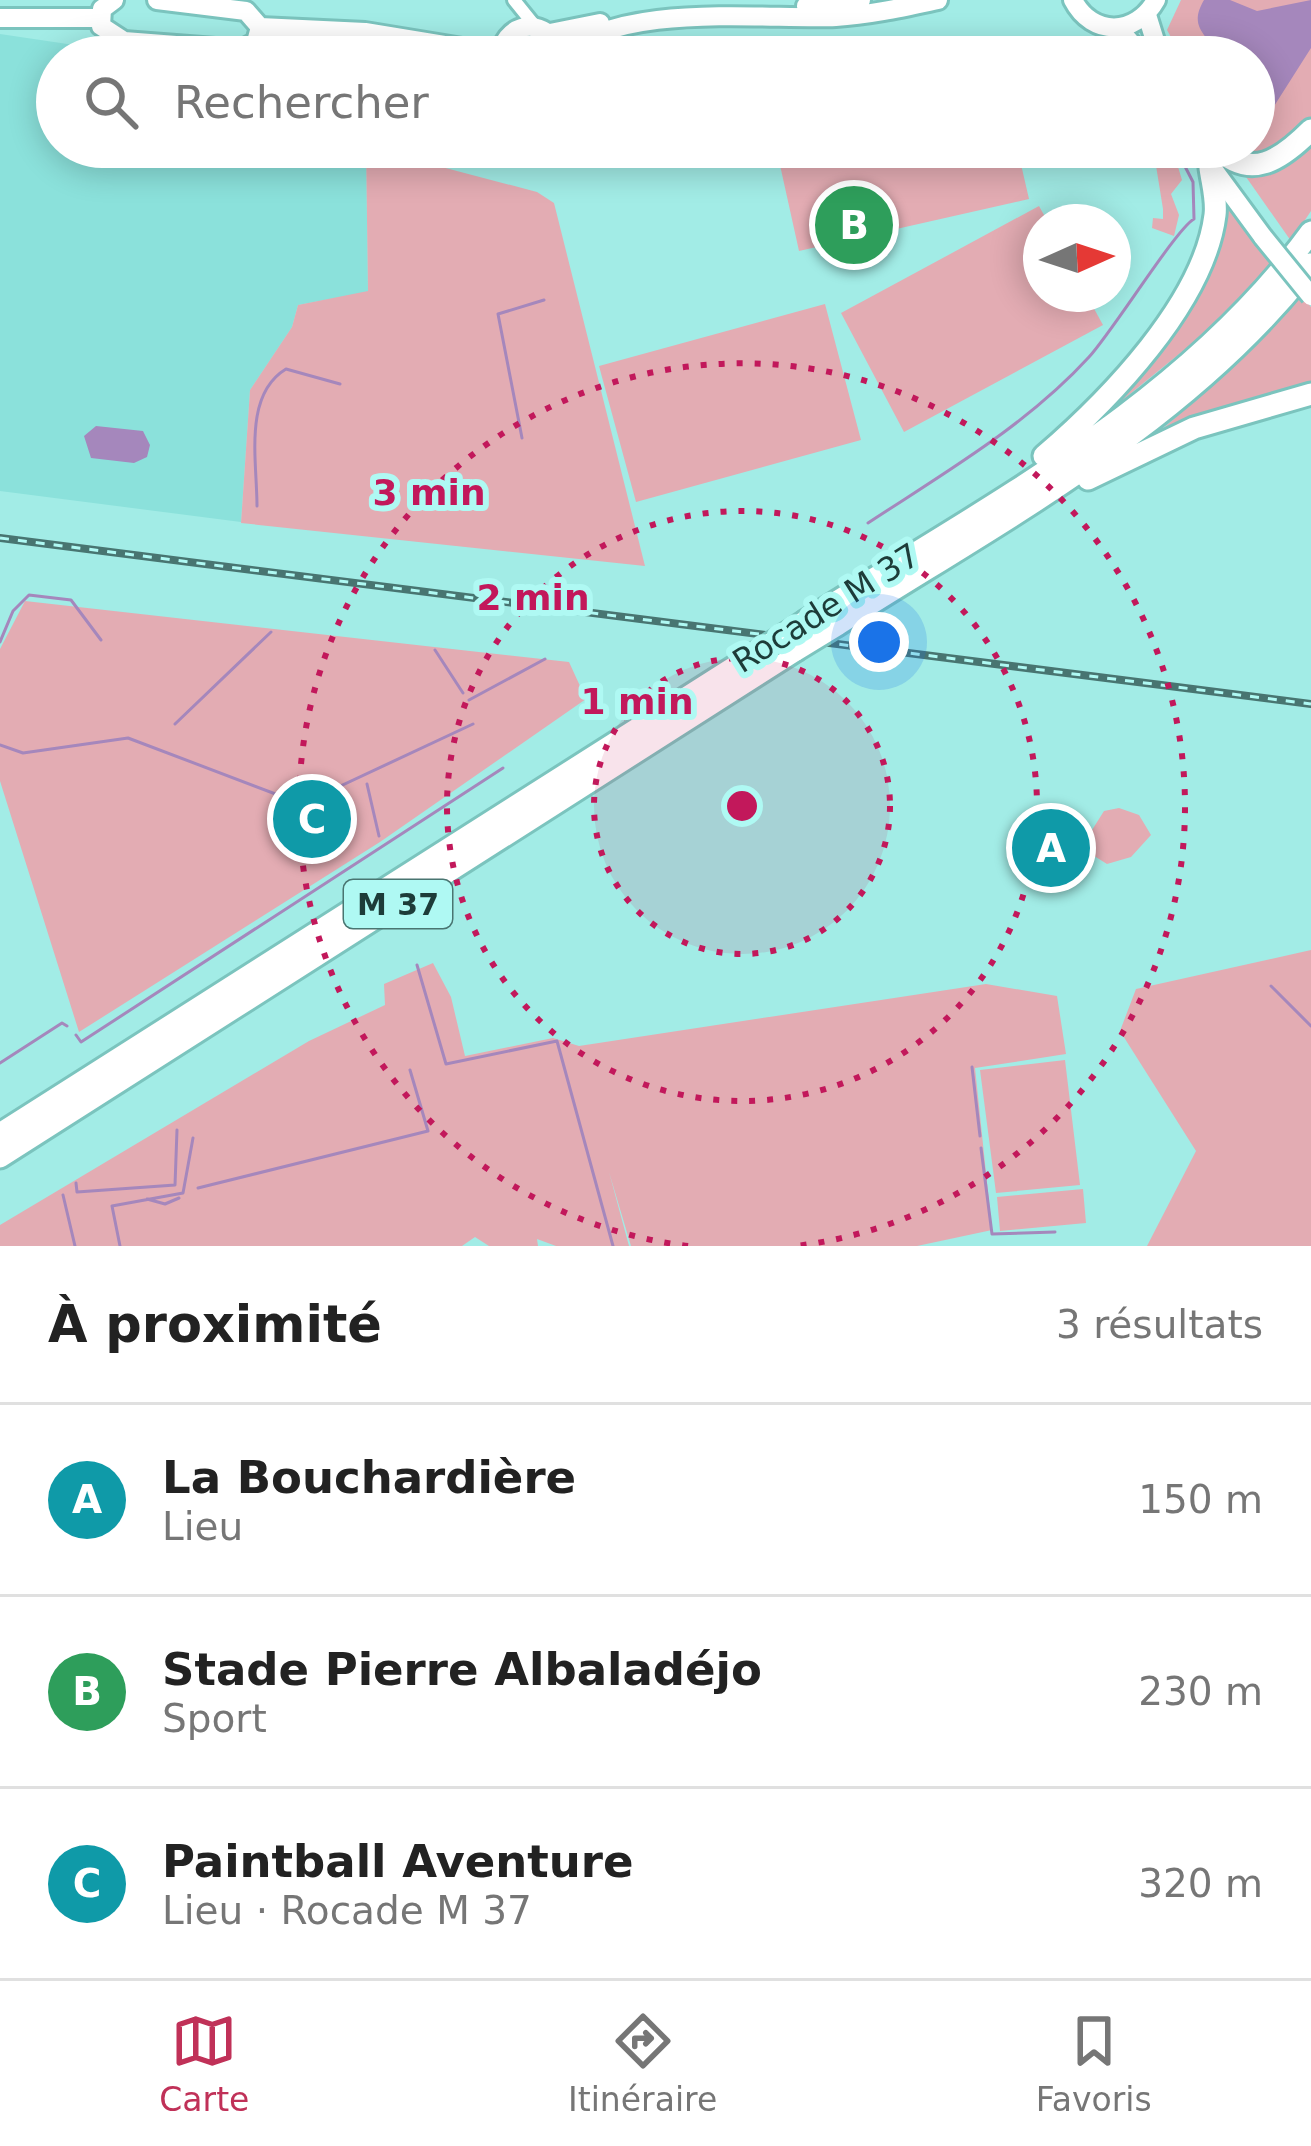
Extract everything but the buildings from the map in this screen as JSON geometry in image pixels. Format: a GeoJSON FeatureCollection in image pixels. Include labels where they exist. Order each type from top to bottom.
{"type":"FeatureCollection","features":[{"type":"Feature","properties":{"kind":"highway"},"geometry":{"type":"LineString","coordinates":[[1275,160],[1311,130]]}},
{"type":"Feature","properties":{"kind":"highway"},"geometry":{"type":"LineString","coordinates":[[982,509],[1105,400],[1158,333],[1211,231],[1214,168]]}},
{"type":"Feature","properties":{"kind":"highway","name":"Rocade M 37"},"geometry":{"type":"LineString","coordinates":[[0,1133],[1116,422],[1191,364],[1243,314],[1311,232]]}},
{"type":"Feature","properties":{"kind":"highway","name":"Rocade M 37"},"geometry":{"type":"LineString","coordinates":[[0,1157],[1127,438],[1204,378],[1311,264]]}},
{"type":"Feature","properties":{"kind":"highway"},"geometry":{"type":"LineString","coordinates":[[1021,507],[1194,428],[1311,394]]}},
{"type":"Feature","properties":{"kind":"main road"},"geometry":{"type":"LineString","coordinates":[[100,18],[114,0]]}},
{"type":"Feature","properties":{"kind":"main road"},"geometry":{"type":"LineString","coordinates":[[157,0],[213,3],[246,11],[260,27],[388,36]]}},
{"type":"Feature","properties":{"kind":"main road"},"geometry":{"type":"LineString","coordinates":[[509,34],[677,8],[861,0]]}},
{"type":"Feature","properties":{"kind":"main road"},"geometry":{"type":"LineString","coordinates":[[599,36],[660,22],[837,16],[938,0]]}},
{"type":"Feature","properties":{"kind":"main road"},"geometry":{"type":"LineString","coordinates":[[1073,0],[1088,20],[1118,28],[1125,36]]}},
{"type":"Feature","properties":{"kind":"main road"},"geometry":{"type":"LineString","coordinates":[[1118,28],[1151,7]]}},
{"type":"Feature","properties":{"kind":"main road"},"geometry":{"type":"LineString","coordinates":[[0,18],[100,18]]}},
{"type":"Feature","properties":{"kind":"main road"},"geometry":{"type":"LineString","coordinates":[[100,18],[111,36]]}},
{"type":"Feature","properties":{"kind":"main road"},"geometry":{"type":"LineString","coordinates":[[256,36],[260,27]]}},
{"type":"Feature","properties":{"kind":"main road"},"geometry":{"type":"LineString","coordinates":[[542,30],[546,36]]}},
{"type":"Feature","properties":{"kind":"main road"},"geometry":{"type":"LineString","coordinates":[[1222,168],[1311,296]]}},
{"type":"Feature","properties":{"kind":"main road"},"geometry":{"type":"LineString","coordinates":[[1266,234],[1311,283]]}},
{"type":"Feature","properties":{"kind":"street"},"geometry":{"type":"LineString","coordinates":[[516,5],[542,30]]}},
{"type":"Feature","properties":{"kind":"street"},"geometry":{"type":"LineString","coordinates":[[509,34],[516,5]]}},
{"type":"Feature","properties":{"kind":"shaded area"},"geometry":{"type":"Polygon","coordinates":[[[1181,0],[1311,0],[1311,118],[1275,152],[1275,36],[1170,36],[1167,30],[1181,0]]]}},
{"type":"Feature","properties":{"kind":"shaded area"},"geometry":{"type":"Polygon","coordinates":[[[1204,0],[1230,0],[1257,11],[1311,0],[1311,48],[1275,105],[1275,36],[1205,36],[1199,10],[1204,0]]]}},
{"type":"Feature","properties":{"kind":"shaded area"},"geometry":{"type":"Polygon","coordinates":[[[0,34],[36,39],[36,168],[366,168],[368,292],[298,305],[292,327],[250,390],[241,522],[0,491],[0,34]]]}},
{"type":"Feature","properties":{"kind":"shaded area"},"geometry":{"type":"Polygon","coordinates":[[[1311,139],[1311,211],[1291,241],[1244,174],[1255,168],[1275,168],[1275,158],[1311,139]]]}},
{"type":"Feature","properties":{"kind":"shaded area"},"geometry":{"type":"Polygon","coordinates":[[[366,168],[446,168],[537,192],[554,203],[645,566],[241,523],[250,390],[292,327],[298,305],[368,291],[366,168]]]}},
{"type":"Feature","properties":{"kind":"shaded area"},"geometry":{"type":"Polygon","coordinates":[[[781,168],[1022,168],[1029,199],[799,251],[781,168]]]}},
{"type":"Feature","properties":{"kind":"shaded area"},"geometry":{"type":"Polygon","coordinates":[[[1156,168],[1178,168],[1182,180],[1171,194],[1179,215],[1174,236],[1152,228],[1153,218],[1163,219],[1156,168]]]}},
{"type":"Feature","properties":{"kind":"shaded area"},"geometry":{"type":"Polygon","coordinates":[[[1224,200],[1274,261],[1216,324],[1092,425],[1159,341],[1224,200]]]}},
{"type":"Feature","properties":{"kind":"shaded area"},"geometry":{"type":"Polygon","coordinates":[[[1023,215],[1023,312],[1096,312],[1103,325],[904,432],[841,313],[1023,215]]]}},
{"type":"Feature","properties":{"kind":"shaded area"},"geometry":{"type":"Polygon","coordinates":[[[1301,295],[1311,307],[1311,382],[1159,432],[1232,368],[1301,295]]]}},
{"type":"Feature","properties":{"kind":"shaded area"},"geometry":{"type":"Polygon","coordinates":[[[825,304],[861,440],[636,502],[599,366],[825,304]]]}},
{"type":"Feature","properties":{"kind":"shaded area"},"geometry":{"type":"Polygon","coordinates":[[[96,426],[143,431],[150,445],[147,457],[134,463],[91,458],[84,436],[96,426]]]}},
{"type":"Feature","properties":{"kind":"shaded area"},"geometry":{"type":"Polygon","coordinates":[[[25,601],[569,662],[586,699],[380,842],[79,1032],[0,781],[0,649],[25,601]]]}},
{"type":"Feature","properties":{"kind":"shaded area"},"geometry":{"type":"Polygon","coordinates":[[[1119,808],[1139,815],[1151,835],[1131,857],[1107,864],[1091,854],[1087,838],[1104,811],[1119,808]]]}},
{"type":"Feature","properties":{"kind":"shaded area"},"geometry":{"type":"Polygon","coordinates":[[[1311,950],[1311,1246],[1147,1246],[1196,1151],[1120,1031],[1136,989],[1311,950]]]}},
{"type":"Feature","properties":{"kind":"shaded area"},"geometry":{"type":"Polygon","coordinates":[[[433,963],[451,997],[465,1056],[553,1038],[579,1046],[986,984],[1057,996],[1066,1054],[975,1068],[992,1230],[917,1246],[631,1246],[609,1172],[629,1246],[556,1246],[537,1239],[538,1246],[489,1246],[475,1237],[462,1246],[0,1246],[0,1225],[309,1041],[385,1005],[384,984],[433,963]]]}},
{"type":"Feature","properties":{"kind":"shaded area"},"geometry":{"type":"Polygon","coordinates":[[[1065,1060],[1080,1185],[996,1193],[980,1070],[1065,1060]]]}},
{"type":"Feature","properties":{"kind":"shaded area"},"geometry":{"type":"Polygon","coordinates":[[[1083,1189],[1086,1223],[1000,1231],[997,1197],[1083,1189]]]}},
{"type":"Feature","properties":{"kind":"waterway"},"geometry":{"type":"LineString","coordinates":[[1186,168],[1193,182]]}},
{"type":"Feature","properties":{"kind":"waterway"},"geometry":{"type":"LineString","coordinates":[[868,523],[1012,426],[1089,357],[1194,219],[1193,182]]}},
{"type":"Feature","properties":{"kind":"waterway"},"geometry":{"type":"LineString","coordinates":[[522,438],[498,314],[544,300]]}},
{"type":"Feature","properties":{"kind":"waterway"},"geometry":{"type":"LineString","coordinates":[[257,506],[255,430],[263,395],[272,381],[286,369],[340,384]]}},
{"type":"Feature","properties":{"kind":"waterway"},"geometry":{"type":"LineString","coordinates":[[0,642],[13,611],[29,595],[71,600],[101,640]]}},
{"type":"Feature","properties":{"kind":"waterway"},"geometry":{"type":"LineString","coordinates":[[175,724],[271,632]]}},
{"type":"Feature","properties":{"kind":"waterway"},"geometry":{"type":"LineString","coordinates":[[435,650],[463,693]]}},
{"type":"Feature","properties":{"kind":"waterway"},"geometry":{"type":"LineString","coordinates":[[469,700],[545,659]]}},
{"type":"Feature","properties":{"kind":"waterway"},"geometry":{"type":"LineString","coordinates":[[0,745],[23,753],[128,738],[302,804],[473,724]]}},
{"type":"Feature","properties":{"kind":"waterway"},"geometry":{"type":"LineString","coordinates":[[76,1035],[81,1042],[503,768]]}},
{"type":"Feature","properties":{"kind":"waterway"},"geometry":{"type":"LineString","coordinates":[[367,784],[379,836]]}},
{"type":"Feature","properties":{"kind":"waterway"},"geometry":{"type":"LineString","coordinates":[[417,965],[446,1064],[557,1041],[613,1246]]}},
{"type":"Feature","properties":{"kind":"waterway"},"geometry":{"type":"LineString","coordinates":[[1271,986],[1311,1026]]}},
{"type":"Feature","properties":{"kind":"waterway"},"geometry":{"type":"LineString","coordinates":[[0,1063],[62,1023],[67,1026]]}},
{"type":"Feature","properties":{"kind":"waterway"},"geometry":{"type":"LineString","coordinates":[[972,1067],[980,1136]]}},
{"type":"Feature","properties":{"kind":"waterway"},"geometry":{"type":"LineString","coordinates":[[198,1188],[428,1131],[410,1070]]}},
{"type":"Feature","properties":{"kind":"waterway"},"geometry":{"type":"LineString","coordinates":[[76,1183],[77,1192],[175,1185],[177,1130]]}},
{"type":"Feature","properties":{"kind":"waterway"},"geometry":{"type":"LineString","coordinates":[[120,1246],[112,1206],[183,1193],[193,1138]]}},
{"type":"Feature","properties":{"kind":"waterway"},"geometry":{"type":"LineString","coordinates":[[981,1148],[992,1234],[1055,1232]]}},
{"type":"Feature","properties":{"kind":"waterway"},"geometry":{"type":"LineString","coordinates":[[63,1195],[75,1246]]}},
{"type":"Feature","properties":{"kind":"waterway"},"geometry":{"type":"LineString","coordinates":[[147,1199],[165,1204],[179,1198]]}},
{"type":"Feature","properties":{"kind":"railway"},"geometry":{"type":"LineString","coordinates":[[0,538],[1311,704]]}},
{"type":"Feature","properties":{"kind":"place","name":"Stade Pierre Albaladéjo"},"geometry":{"type":"Point","coordinates":[854,225]}},
{"type":"Feature","properties":{"kind":"place","name":"Paintball Aventure"},"geometry":{"type":"Point","coordinates":[312,819]}},
{"type":"Feature","properties":{"kind":"place","name":"La Bouchardière"},"geometry":{"type":"Point","coordinates":[1051,848]}}]}
